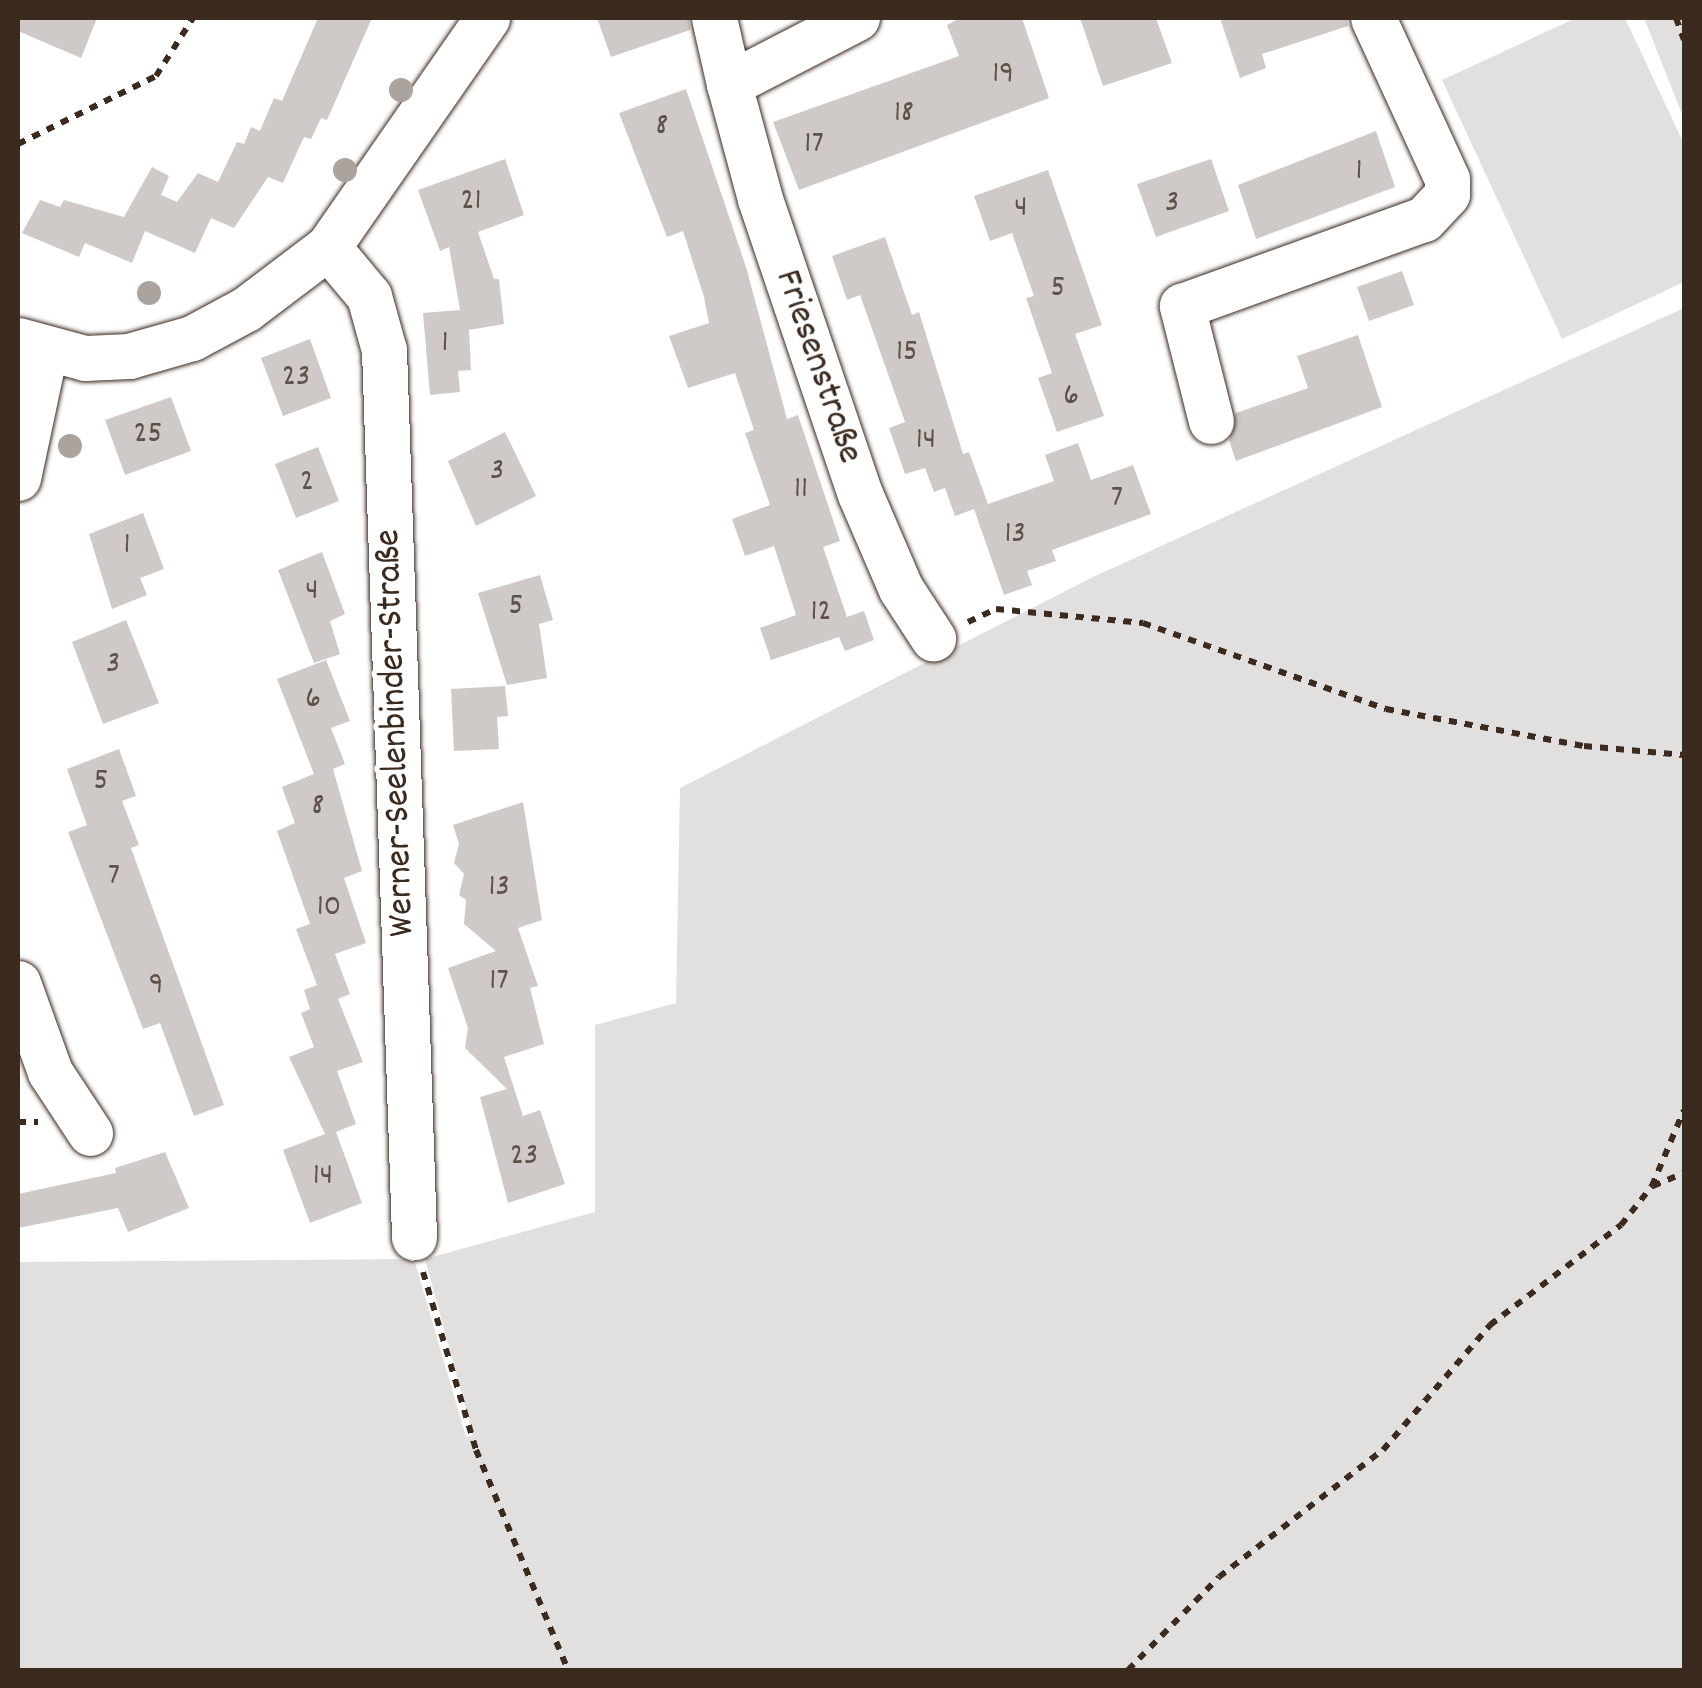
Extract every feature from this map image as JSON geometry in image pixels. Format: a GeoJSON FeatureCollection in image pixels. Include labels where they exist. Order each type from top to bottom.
{"type":"FeatureCollection","features":[{"type":"Feature","properties":{"kind":"street"},"geometry":{"type":"LineString","coordinates":[[18,478],[31,345],[129,356],[192,338],[246,309],[328,247],[488,18]]}},
{"type":"Feature","properties":{"kind":"street","name":"Friesenstraße"},"geometry":{"type":"LineString","coordinates":[[714,18],[760,199],[860,494],[901,590],[933,638]]}},
{"type":"Feature","properties":{"kind":"street"},"geometry":{"type":"LineString","coordinates":[[729,84],[857,18]]}},
{"type":"Feature","properties":{"kind":"street"},"geometry":{"type":"LineString","coordinates":[[1211,421],[1182,306],[1439,209],[1447,179],[1374,18]]}},
{"type":"Feature","properties":{"kind":"street","name":"Werner-Seelenbinder-Straße"},"geometry":{"type":"LineString","coordinates":[[328,247],[369,296],[384,350],[414,1237]]}},
{"type":"Feature","properties":{"kind":"street"},"geometry":{"type":"LineString","coordinates":[[18,983],[50,1072],[90,1133]]}},
{"type":"Feature","properties":{"kind":"path"},"geometry":{"type":"LineString","coordinates":[[18,144],[156,76],[193,18]]}},
{"type":"Feature","properties":{"kind":"path"},"geometry":{"type":"LineString","coordinates":[[1676,18],[1684,40]]}},
{"type":"Feature","properties":{"kind":"path"},"geometry":{"type":"LineString","coordinates":[[933,638],[996,610],[1142,623],[1386,710],[1584,746],[1684,755]]}},
{"type":"Feature","properties":{"kind":"path"},"geometry":{"type":"LineString","coordinates":[[1128,1670],[1220,1577],[1296,1512],[1383,1450],[1490,1325],[1620,1226],[1652,1186],[1684,1110]]}},
{"type":"Feature","properties":{"kind":"path"},"geometry":{"type":"LineString","coordinates":[[1652,1186],[1684,1172]]}},
{"type":"Feature","properties":{"kind":"path"},"geometry":{"type":"LineString","coordinates":[[414,1237],[476,1450],[568,1670]]}},
{"type":"Feature","properties":{"kind":"shaded area"},"geometry":{"type":"Polygon","coordinates":[[[1576,18],[1625,18],[1684,144],[1684,282],[1562,339],[1442,80],[1576,18]]]}},
{"type":"Feature","properties":{"kind":"shaded area"},"geometry":{"type":"Polygon","coordinates":[[[1644,18],[1684,18],[1684,119],[1644,18]]]}},
{"type":"Feature","properties":{"kind":"shaded area"},"geometry":{"type":"Polygon","coordinates":[[[1684,308],[1684,1670],[18,1670],[18,1262],[414,1259],[466,1437],[473,1435],[425,1259],[595,1212],[595,1025],[676,1003],[680,788],[1093,577],[1684,308]]]}},
{"type":"Feature","properties":{"kind":"building"},"geometry":{"type":"Polygon","coordinates":[[[18,18],[97,18],[81,58],[18,31],[18,18]]]}},
{"type":"Feature","properties":{"kind":"building"},"geometry":{"type":"Polygon","coordinates":[[[318,18],[372,18],[327,120],[321,118],[311,139],[304,137],[283,183],[268,177],[234,228],[211,218],[195,253],[145,231],[132,263],[85,243],[79,257],[22,233],[40,200],[60,207],[64,200],[124,217],[152,167],[169,176],[161,195],[177,202],[198,173],[218,182],[237,142],[244,144],[251,127],[260,131],[274,98],[282,101],[318,18]]]}},
{"type":"Feature","properties":{"kind":"building"},"geometry":{"type":"Polygon","coordinates":[[[597,18],[689,18],[690,30],[611,57],[597,18]]]}},
{"type":"Feature","properties":{"kind":"building"},"geometry":{"type":"Polygon","coordinates":[[[960,18],[1022,18],[1049,98],[799,190],[773,122],[959,56],[947,25],[960,18]]]}},
{"type":"Feature","properties":{"kind":"building"},"geometry":{"type":"Polygon","coordinates":[[[1080,18],[1156,18],[1172,63],[1103,86],[1080,18]]]}},
{"type":"Feature","properties":{"kind":"building"},"geometry":{"type":"Polygon","coordinates":[[[1220,18],[1347,18],[1348,26],[1262,54],[1266,68],[1240,78],[1220,18]]]}},
{"type":"Feature","properties":{"kind":"building"},"geometry":{"type":"Polygon","coordinates":[[[686,89],[746,267],[787,419],[798,415],[840,541],[823,547],[847,617],[864,611],[874,640],[845,651],[839,637],[771,660],[760,628],[796,615],[774,546],[745,556],[732,519],[770,505],[745,433],[754,430],[735,373],[688,388],[669,336],[709,323],[704,297],[683,231],[667,237],[619,113],[686,89]]]}},
{"type":"Feature","properties":{"kind":"building"},"geometry":{"type":"Polygon","coordinates":[[[1376,131],[1395,187],[1256,239],[1238,185],[1376,131]]]}},
{"type":"Feature","properties":{"kind":"building"},"geometry":{"type":"Polygon","coordinates":[[[505,159],[524,215],[478,232],[494,279],[499,279],[504,324],[469,330],[471,370],[458,371],[460,392],[430,395],[423,313],[460,310],[449,247],[440,251],[418,190],[505,159]]]}},
{"type":"Feature","properties":{"kind":"building"},"geometry":{"type":"Polygon","coordinates":[[[1211,159],[1229,211],[1156,237],[1137,184],[1211,159]]]}},
{"type":"Feature","properties":{"kind":"building"},"geometry":{"type":"Polygon","coordinates":[[[1048,170],[1102,325],[1075,334],[1104,416],[1057,432],[1038,378],[1052,373],[1026,298],[1034,296],[1012,233],[990,241],[974,196],[1048,170]]]}},
{"type":"Feature","properties":{"kind":"building"},"geometry":{"type":"Polygon","coordinates":[[[885,237],[912,315],[919,312],[963,454],[969,452],[988,504],[955,516],[945,488],[934,492],[925,468],[905,474],[889,428],[905,422],[860,295],[847,300],[832,256],[885,237]]]}},
{"type":"Feature","properties":{"kind":"building"},"geometry":{"type":"Polygon","coordinates":[[[1402,271],[1414,305],[1369,321],[1357,287],[1402,271]]]}},
{"type":"Feature","properties":{"kind":"building"},"geometry":{"type":"Polygon","coordinates":[[[1358,335],[1382,407],[1236,461],[1229,440],[1236,413],[1308,388],[1297,356],[1358,335]]]}},
{"type":"Feature","properties":{"kind":"building"},"geometry":{"type":"Polygon","coordinates":[[[310,339],[331,398],[283,416],[261,358],[310,339]]]}},
{"type":"Feature","properties":{"kind":"building"},"geometry":{"type":"Polygon","coordinates":[[[171,397],[191,451],[125,475],[105,420],[171,397]]]}},
{"type":"Feature","properties":{"kind":"building"},"geometry":{"type":"Polygon","coordinates":[[[505,432],[536,496],[476,526],[448,461],[505,432]]]}},
{"type":"Feature","properties":{"kind":"building"},"geometry":{"type":"Polygon","coordinates":[[[1078,443],[1091,480],[1133,465],[1151,514],[1052,550],[1056,561],[1027,571],[1032,585],[1004,595],[974,509],[1054,481],[1045,455],[1078,443]]]}},
{"type":"Feature","properties":{"kind":"building"},"geometry":{"type":"Polygon","coordinates":[[[318,447],[339,501],[296,518],[275,464],[318,447]]]}},
{"type":"Feature","properties":{"kind":"building"},"geometry":{"type":"Polygon","coordinates":[[[143,513],[164,569],[140,578],[147,595],[112,609],[89,534],[143,513]]]}},
{"type":"Feature","properties":{"kind":"building"},"geometry":{"type":"Polygon","coordinates":[[[322,552],[345,614],[330,621],[340,654],[314,663],[278,570],[322,552]]]}},
{"type":"Feature","properties":{"kind":"building"},"geometry":{"type":"Polygon","coordinates":[[[540,575],[553,620],[539,624],[547,678],[507,685],[478,593],[540,575]]]}},
{"type":"Feature","properties":{"kind":"building"},"geometry":{"type":"Polygon","coordinates":[[[126,620],[159,703],[103,724],[72,642],[126,620]]]}},
{"type":"Feature","properties":{"kind":"building"},"geometry":{"type":"Polygon","coordinates":[[[326,660],[350,721],[331,728],[345,764],[333,769],[362,871],[344,878],[366,943],[335,954],[350,994],[338,999],[363,1062],[337,1071],[356,1124],[336,1132],[362,1203],[310,1223],[283,1150],[325,1134],[289,1057],[314,1047],[301,1013],[310,1009],[304,990],[317,985],[296,929],[310,924],[277,831],[295,823],[282,787],[314,774],[277,679],[326,660]]]}},
{"type":"Feature","properties":{"kind":"building"},"geometry":{"type":"Polygon","coordinates":[[[505,686],[508,716],[497,717],[499,749],[454,751],[451,689],[505,686]]]}},
{"type":"Feature","properties":{"kind":"building"},"geometry":{"type":"Polygon","coordinates":[[[119,749],[136,796],[122,801],[139,845],[131,848],[224,1105],[194,1116],[160,1023],[143,1029],[68,832],[87,825],[67,769],[119,749]]]}},
{"type":"Feature","properties":{"kind":"building"},"geometry":{"type":"Polygon","coordinates":[[[523,802],[542,920],[518,928],[538,986],[530,988],[544,1044],[504,1057],[523,1116],[540,1110],[565,1184],[508,1203],[480,1097],[507,1089],[465,1048],[468,1028],[448,968],[496,951],[464,924],[466,900],[459,895],[464,874],[454,863],[459,844],[453,825],[523,802]]]}},
{"type":"Feature","properties":{"kind":"building"},"geometry":{"type":"Polygon","coordinates":[[[165,1152],[189,1208],[128,1232],[118,1208],[18,1228],[18,1194],[116,1173],[115,1168],[165,1152]]]}}]}
